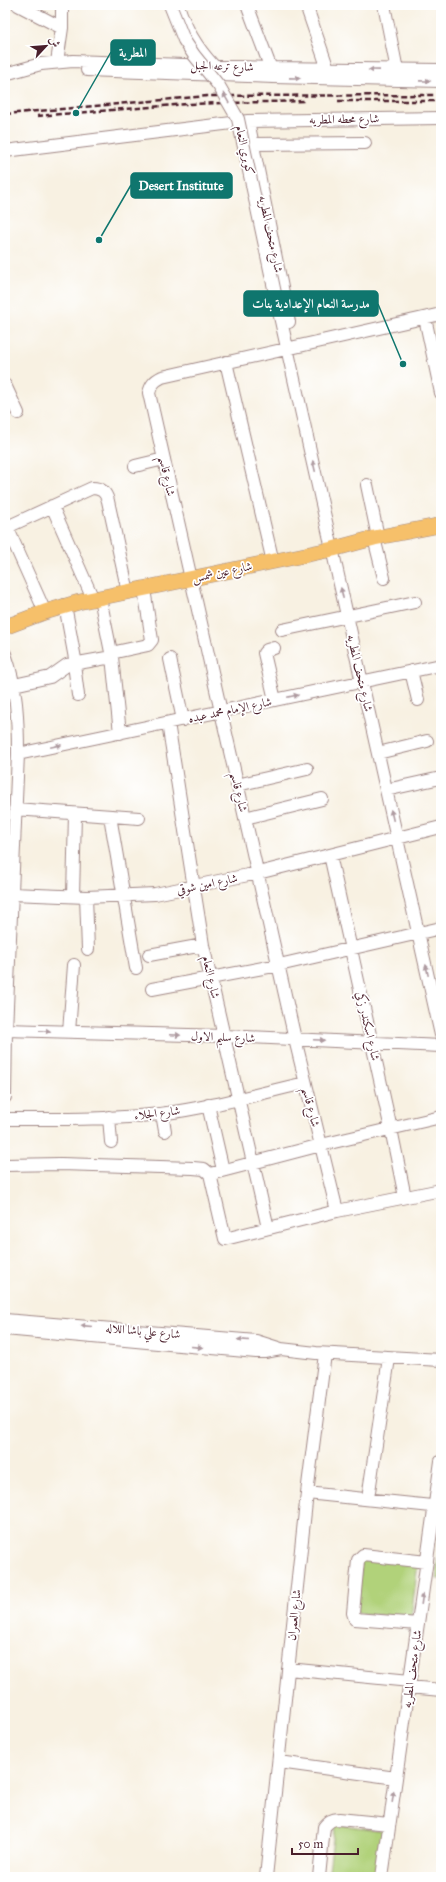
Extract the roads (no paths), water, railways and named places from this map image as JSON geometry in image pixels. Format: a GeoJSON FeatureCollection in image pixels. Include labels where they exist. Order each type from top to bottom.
{"type":"FeatureCollection","features":[{"type":"Feature","properties":{"kind":"main road","name":"شارع عين شمس"},"geometry":{"type":"LineString","coordinates":[[5,627],[65,605],[333,549],[376,537],[441,525]]}},
{"type":"Feature","properties":{"kind":"street"},"geometry":{"type":"LineString","coordinates":[[18,5],[62,28]]}},
{"type":"Feature","properties":{"kind":"street"},"geometry":{"type":"LineString","coordinates":[[57,62],[62,28],[62,5]]}},
{"type":"Feature","properties":{"kind":"street","name":"كوبري النعام"},"geometry":{"type":"LineString","coordinates":[[170,5],[184,40],[219,86],[238,119],[279,312]]}},
{"type":"Feature","properties":{"kind":"street"},"geometry":{"type":"LineString","coordinates":[[178,5],[194,42],[213,65]]}},
{"type":"Feature","properties":{"kind":"street"},"geometry":{"type":"LineString","coordinates":[[247,5],[272,72]]}},
{"type":"Feature","properties":{"kind":"street"},"geometry":{"type":"LineString","coordinates":[[306,5],[329,74]]}},
{"type":"Feature","properties":{"kind":"street"},"geometry":{"type":"LineString","coordinates":[[384,5],[397,70]]}},
{"type":"Feature","properties":{"kind":"street","name":"شارع ترعه الجبل"},"geometry":{"type":"LineString","coordinates":[[5,74],[57,62],[96,61],[213,65],[272,72]]}},
{"type":"Feature","properties":{"kind":"street","name":"شارع ترعه الجبل"},"geometry":{"type":"LineString","coordinates":[[5,80],[41,72],[72,69],[272,72],[441,81]]}},
{"type":"Feature","properties":{"kind":"street","name":"شارع ترعه الجبل"},"geometry":{"type":"LineString","coordinates":[[329,74],[397,70],[441,70]]}},
{"type":"Feature","properties":{"kind":"street","name":"شارع محطه المطريه"},"geometry":{"type":"LineString","coordinates":[[5,151],[248,121],[441,118]]}},
{"type":"Feature","properties":{"kind":"street","name":"شارع متحف المطريه"},"geometry":{"type":"LineString","coordinates":[[248,121],[291,348],[333,549],[419,933],[436,991],[441,1035]]}},
{"type":"Feature","properties":{"kind":"street"},"geometry":{"type":"LineString","coordinates":[[252,144],[365,143]]}},
{"type":"Feature","properties":{"kind":"street","name":"شارع متحف المطريه"},"geometry":{"type":"LineString","coordinates":[[279,312],[291,348]]}},
{"type":"Feature","properties":{"kind":"street"},"geometry":{"type":"LineString","coordinates":[[273,562],[226,362],[441,314]]}},
{"type":"Feature","properties":{"kind":"street"},"geometry":{"type":"LineString","coordinates":[[425,318],[441,393]]}},
{"type":"Feature","properties":{"kind":"street","name":"شارع قاسم"},"geometry":{"type":"LineString","coordinates":[[226,362],[162,377],[155,381],[149,393],[305,1083],[337,1210]]}},
{"type":"Feature","properties":{"kind":"street"},"geometry":{"type":"LineString","coordinates":[[5,387],[18,413]]}},
{"type":"Feature","properties":{"kind":"street"},"geometry":{"type":"LineString","coordinates":[[135,466],[164,459]]}},
{"type":"Feature","properties":{"kind":"street"},"geometry":{"type":"LineString","coordinates":[[367,485],[384,578]]}},
{"type":"Feature","properties":{"kind":"street"},"geometry":{"type":"LineString","coordinates":[[45,612],[6,527],[92,488],[98,488],[103,491],[108,501],[128,592]]}},
{"type":"Feature","properties":{"kind":"street"},"geometry":{"type":"LineString","coordinates":[[52,506],[96,598],[112,655],[120,733]]}},
{"type":"Feature","properties":{"kind":"street"},"geometry":{"type":"LineString","coordinates":[[14,685],[50,676],[62,667],[148,645],[152,640],[144,588]]}},
{"type":"Feature","properties":{"kind":"street"},"geometry":{"type":"LineString","coordinates":[[282,630],[415,602]]}},
{"type":"Feature","properties":{"kind":"street"},"geometry":{"type":"LineString","coordinates":[[65,605],[75,664],[78,695]]}},
{"type":"Feature","properties":{"kind":"street"},"geometry":{"type":"LineString","coordinates":[[274,648],[267,650],[264,653],[275,700]]}},
{"type":"Feature","properties":{"kind":"street"},"geometry":{"type":"LineString","coordinates":[[5,654],[14,685],[18,720],[18,754],[12,805],[9,851],[12,894],[6,1010],[5,1097]]}},
{"type":"Feature","properties":{"kind":"street"},"geometry":{"type":"LineString","coordinates":[[170,659],[183,720]]}},
{"type":"Feature","properties":{"kind":"street","name":"شارع الإمام محمد عبده"},"geometry":{"type":"LineString","coordinates":[[18,754],[441,664]]}},
{"type":"Feature","properties":{"kind":"street"},"geometry":{"type":"LineString","coordinates":[[411,671],[418,700]]}},
{"type":"Feature","properties":{"kind":"street","name":"شارع النعام"},"geometry":{"type":"LineString","coordinates":[[168,723],[203,945],[268,1228]]}},
{"type":"Feature","properties":{"kind":"street"},"geometry":{"type":"LineString","coordinates":[[378,753],[427,741]]}},
{"type":"Feature","properties":{"kind":"street"},"geometry":{"type":"LineString","coordinates":[[237,785],[307,769]]}},
{"type":"Feature","properties":{"kind":"street"},"geometry":{"type":"LineString","coordinates":[[386,790],[436,779]]}},
{"type":"Feature","properties":{"kind":"street"},"geometry":{"type":"LineString","coordinates":[[245,818],[322,799]]}},
{"type":"Feature","properties":{"kind":"street"},"geometry":{"type":"LineString","coordinates":[[12,805],[75,814],[139,818]]}},
{"type":"Feature","properties":{"kind":"street"},"geometry":{"type":"LineString","coordinates":[[73,896],[75,814]]}},
{"type":"Feature","properties":{"kind":"street"},"geometry":{"type":"LineString","coordinates":[[110,816],[136,968]]}},
{"type":"Feature","properties":{"kind":"street","name":"شارع امين شوقي"},"geometry":{"type":"LineString","coordinates":[[12,894],[86,897],[155,894],[258,873],[441,827]]}},
{"type":"Feature","properties":{"kind":"street","name":"شارع اسكندر زكي"},"geometry":{"type":"LineString","coordinates":[[330,855],[405,1197]]}},
{"type":"Feature","properties":{"kind":"street"},"geometry":{"type":"LineString","coordinates":[[86,897],[88,949]]}},
{"type":"Feature","properties":{"kind":"street"},"geometry":{"type":"LineString","coordinates":[[152,990],[279,965],[441,928]]}},
{"type":"Feature","properties":{"kind":"street"},"geometry":{"type":"LineString","coordinates":[[150,955],[203,945]]}},
{"type":"Feature","properties":{"kind":"street"},"geometry":{"type":"LineString","coordinates":[[69,1032],[74,965]]}},
{"type":"Feature","properties":{"kind":"street","name":"شارع سليم الاول"},"geometry":{"type":"LineString","coordinates":[[6,1030],[225,1036],[441,1046]]}},
{"type":"Feature","properties":{"kind":"street","name":"شارع الجلاء"},"geometry":{"type":"LineString","coordinates":[[5,1119],[109,1117],[162,1114],[305,1083]]}},
{"type":"Feature","properties":{"kind":"street"},"geometry":{"type":"LineString","coordinates":[[208,1105],[223,1170]]}},
{"type":"Feature","properties":{"kind":"street"},"geometry":{"type":"LineString","coordinates":[[162,1114],[165,1131]]}},
{"type":"Feature","properties":{"kind":"street"},"geometry":{"type":"LineString","coordinates":[[109,1117],[111,1142]]}},
{"type":"Feature","properties":{"kind":"street"},"geometry":{"type":"LineString","coordinates":[[210,1174],[321,1145],[441,1117]]}},
{"type":"Feature","properties":{"kind":"street"},"geometry":{"type":"LineString","coordinates":[[5,1165],[61,1164],[204,1169],[210,1174],[225,1239],[337,1210],[441,1190]]}},
{"type":"Feature","properties":{"kind":"street","name":"شارع علي باشا اللاله"},"geometry":{"type":"LineString","coordinates":[[5,1320],[256,1341],[281,1349],[325,1354],[441,1360]]}},
{"type":"Feature","properties":{"kind":"street","name":"شارع علي باشا اللاله"},"geometry":{"type":"LineString","coordinates":[[5,1329],[256,1352],[281,1349]]}},
{"type":"Feature","properties":{"kind":"street","name":"شارع العمران"},"geometry":{"type":"LineString","coordinates":[[266,1877],[307,1493],[325,1354]]}},
{"type":"Feature","properties":{"kind":"street"},"geometry":{"type":"LineString","coordinates":[[368,1498],[389,1358]]}},
{"type":"Feature","properties":{"kind":"street","name":"شارع متحف المطريه"},"geometry":{"type":"LineString","coordinates":[[382,1877],[427,1562],[438,1507],[441,1461]]}},
{"type":"Feature","properties":{"kind":"street"},"geometry":{"type":"LineString","coordinates":[[307,1493],[368,1498],[438,1507]]}},
{"type":"Feature","properties":{"kind":"street"},"geometry":{"type":"LineString","coordinates":[[418,1624],[355,1619],[353,1613],[358,1560],[363,1555],[427,1562]]}},
{"type":"Feature","properties":{"kind":"street"},"geometry":{"type":"LineString","coordinates":[[288,1670],[409,1684],[441,1690]]}},
{"type":"Feature","properties":{"kind":"street"},"geometry":{"type":"LineString","coordinates":[[279,1762],[396,1778]]}},
{"type":"Feature","properties":{"kind":"street"},"geometry":{"type":"LineString","coordinates":[[319,1877],[324,1827],[328,1822],[333,1819],[339,1819],[389,1824]]}},
{"type":"Feature","properties":{"kind":"railway"},"geometry":{"type":"LineString","coordinates":[[5,114],[207,96],[441,95]]}},
{"type":"Feature","properties":{"kind":"railway"},"geometry":{"type":"LineString","coordinates":[[37,116],[188,104],[304,101]]}},
{"type":"Feature","properties":{"kind":"railway"},"geometry":{"type":"LineString","coordinates":[[338,101],[441,101]]}},
{"type":"Feature","properties":{"kind":"place","name":"المطرية"},"geometry":{"type":"Point","coordinates":[76,113]}},
{"type":"Feature","properties":{"kind":"place","name":"Desert Institute"},"geometry":{"type":"Point","coordinates":[99,240]}},
{"type":"Feature","properties":{"kind":"place","name":"مدرسة النعام الإعدادية بنات"},"geometry":{"type":"Point","coordinates":[403,364]}}]}
